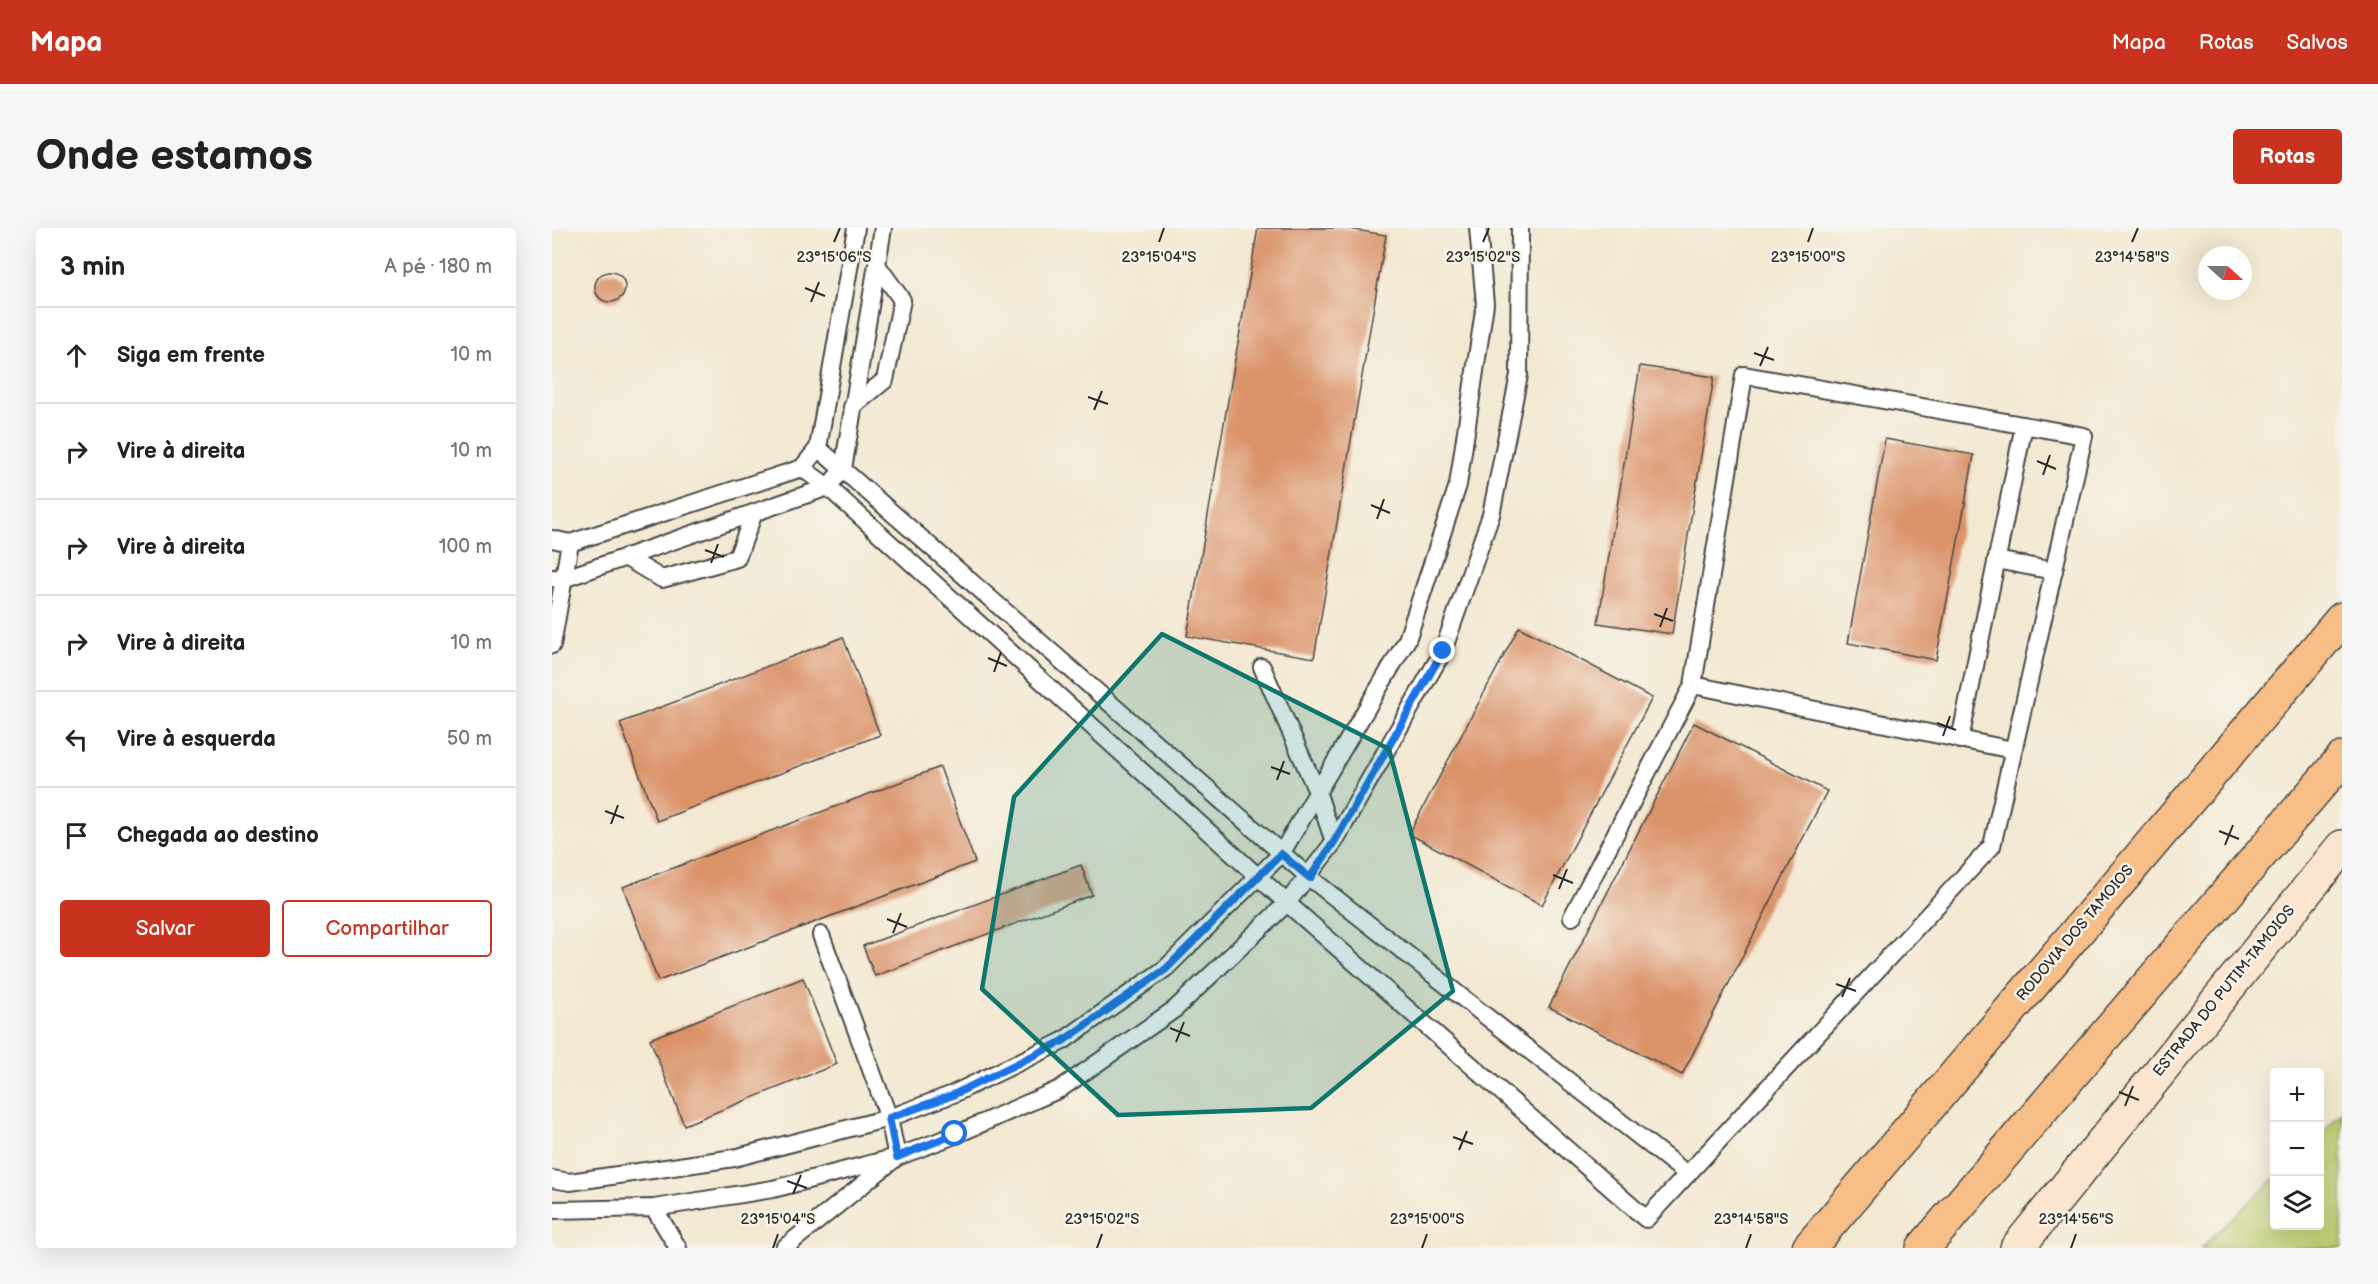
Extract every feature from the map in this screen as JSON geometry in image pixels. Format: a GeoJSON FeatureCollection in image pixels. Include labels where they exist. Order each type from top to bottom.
{"type":"FeatureCollection","features":[{"type":"Feature","properties":{"kind":"highway","name":"RODOVIA DOS TAMOIOS"},"geometry":{"type":"LineString","coordinates":[[1809,1248],[2342,619]]}},
{"type":"Feature","properties":{"kind":"highway"},"geometry":{"type":"LineString","coordinates":[[1923,1248],[2342,759]]}},
{"type":"Feature","properties":{"kind":"main road","name":"ESTRADA DO PUTIM-TAMOIOS"},"geometry":{"type":"LineString","coordinates":[[2017,1248],[2342,847]]}},
{"type":"Feature","properties":{"kind":"lane"},"geometry":{"type":"LineString","coordinates":[[552,539],[570,543],[802,468],[818,448],[856,228]]}},
{"type":"Feature","properties":{"kind":"lane"},"geometry":{"type":"LineString","coordinates":[[558,578],[828,487],[843,469],[883,228]]}},
{"type":"Feature","properties":{"kind":"lane"},"geometry":{"type":"LineString","coordinates":[[552,1179],[570,1182],[734,1158],[889,1118],[953,1095],[1063,1041],[1166,969],[1259,877],[1281,854],[1407,640],[1458,485],[1485,304],[1478,228]]}},
{"type":"Feature","properties":{"kind":"lane"},"geometry":{"type":"LineString","coordinates":[[552,1210],[654,1208],[773,1189],[897,1157],[1060,1089],[1174,1009],[1287,903],[1310,878],[1334,842],[1443,651],[1491,515],[1519,375],[1520,228]]}},
{"type":"Feature","properties":{"kind":"lane"},"geometry":{"type":"LineString","coordinates":[[852,407],[885,380],[902,300],[877,265]]}},
{"type":"Feature","properties":{"kind":"lane"},"geometry":{"type":"LineString","coordinates":[[802,468],[828,487],[1287,903],[1646,1219],[1992,846],[2084,436],[1744,375],[1693,685],[1572,918]]}},
{"type":"Feature","properties":{"kind":"lane"},"geometry":{"type":"LineString","coordinates":[[1960,740],[2024,425]]}},
{"type":"Feature","properties":{"kind":"lane"},"geometry":{"type":"LineString","coordinates":[[818,448],[1281,854],[1687,1174]]}},
{"type":"Feature","properties":{"kind":"lane"},"geometry":{"type":"LineString","coordinates":[[625,557],[662,579],[737,558],[754,513]]}},
{"type":"Feature","properties":{"kind":"lane"},"geometry":{"type":"LineString","coordinates":[[552,645],[558,578],[570,543]]}},
{"type":"Feature","properties":{"kind":"lane"},"geometry":{"type":"LineString","coordinates":[[1996,560],[2054,571]]}},
{"type":"Feature","properties":{"kind":"lane"},"geometry":{"type":"LineString","coordinates":[[1262,667],[1318,794],[1334,842]]}},
{"type":"Feature","properties":{"kind":"lane"},"geometry":{"type":"LineString","coordinates":[[1693,685],[2013,750]]}},
{"type":"Feature","properties":{"kind":"lane"},"geometry":{"type":"LineString","coordinates":[[821,935],[889,1118],[897,1157]]}},
{"type":"Feature","properties":{"kind":"lane"},"geometry":{"type":"LineString","coordinates":[[784,1248],[897,1157]]}},
{"type":"Feature","properties":{"kind":"lane"},"geometry":{"type":"LineString","coordinates":[[654,1208],[678,1248]]}},
{"type":"Feature","properties":{"kind":"highlighted area"},"geometry":{"type":"Polygon","coordinates":[[[1162,634],[1389,749],[1453,991],[1311,1108],[1118,1115],[982,989],[1014,797],[1162,634]]]}},
{"type":"Feature","properties":{"kind":"green space"},"geometry":{"type":"Polygon","coordinates":[[[2342,1111],[2342,1248],[2201,1248],[2270,1183],[2270,1230],[2324,1230],[2324,1132],[2342,1111]]]}},
{"type":"Feature","properties":{"kind":"building"},"geometry":{"type":"Polygon","coordinates":[[[1258,228],[1343,228],[1386,235],[1314,658],[1187,636],[1258,228]]]}},
{"type":"Feature","properties":{"kind":"building"},"geometry":{"type":"Polygon","coordinates":[[[610,272],[621,276],[625,287],[621,298],[610,302],[599,298],[595,287],[599,276],[610,272]]]}},
{"type":"Feature","properties":{"kind":"building"},"geometry":{"type":"Polygon","coordinates":[[[1640,366],[1714,377],[1672,634],[1598,623],[1640,366]]]}},
{"type":"Feature","properties":{"kind":"building"},"geometry":{"type":"Polygon","coordinates":[[[1885,439],[1974,455],[1936,660],[1848,643],[1885,439]]]}},
{"type":"Feature","properties":{"kind":"building"},"geometry":{"type":"Polygon","coordinates":[[[1519,627],[1652,698],[1542,905],[1409,834],[1519,627]]]}},
{"type":"Feature","properties":{"kind":"building"},"geometry":{"type":"Polygon","coordinates":[[[843,637],[880,735],[657,821],[620,723],[843,637]]]}},
{"type":"Feature","properties":{"kind":"building"},"geometry":{"type":"Polygon","coordinates":[[[1694,723],[1827,791],[1682,1075],[1549,1007],[1694,723]]]}},
{"type":"Feature","properties":{"kind":"building"},"geometry":{"type":"Polygon","coordinates":[[[940,767],[975,862],[658,981],[623,887],[940,767]]]}},
{"type":"Feature","properties":{"kind":"building"},"geometry":{"type":"Polygon","coordinates":[[[1081,865],[1092,895],[875,976],[863,946],[1081,865]]]}},
{"type":"Feature","properties":{"kind":"building"},"geometry":{"type":"Polygon","coordinates":[[[803,978],[837,1064],[684,1125],[650,1039],[803,978]]]}},
{"type":"Feature","properties":{"kind":"route"},"geometry":{"type":"LineString","coordinates":[[955,1134],[897,1157],[889,1118],[953,1095],[1063,1041],[1166,969],[1281,854],[1310,878],[1334,842],[1443,651]]}}]}
